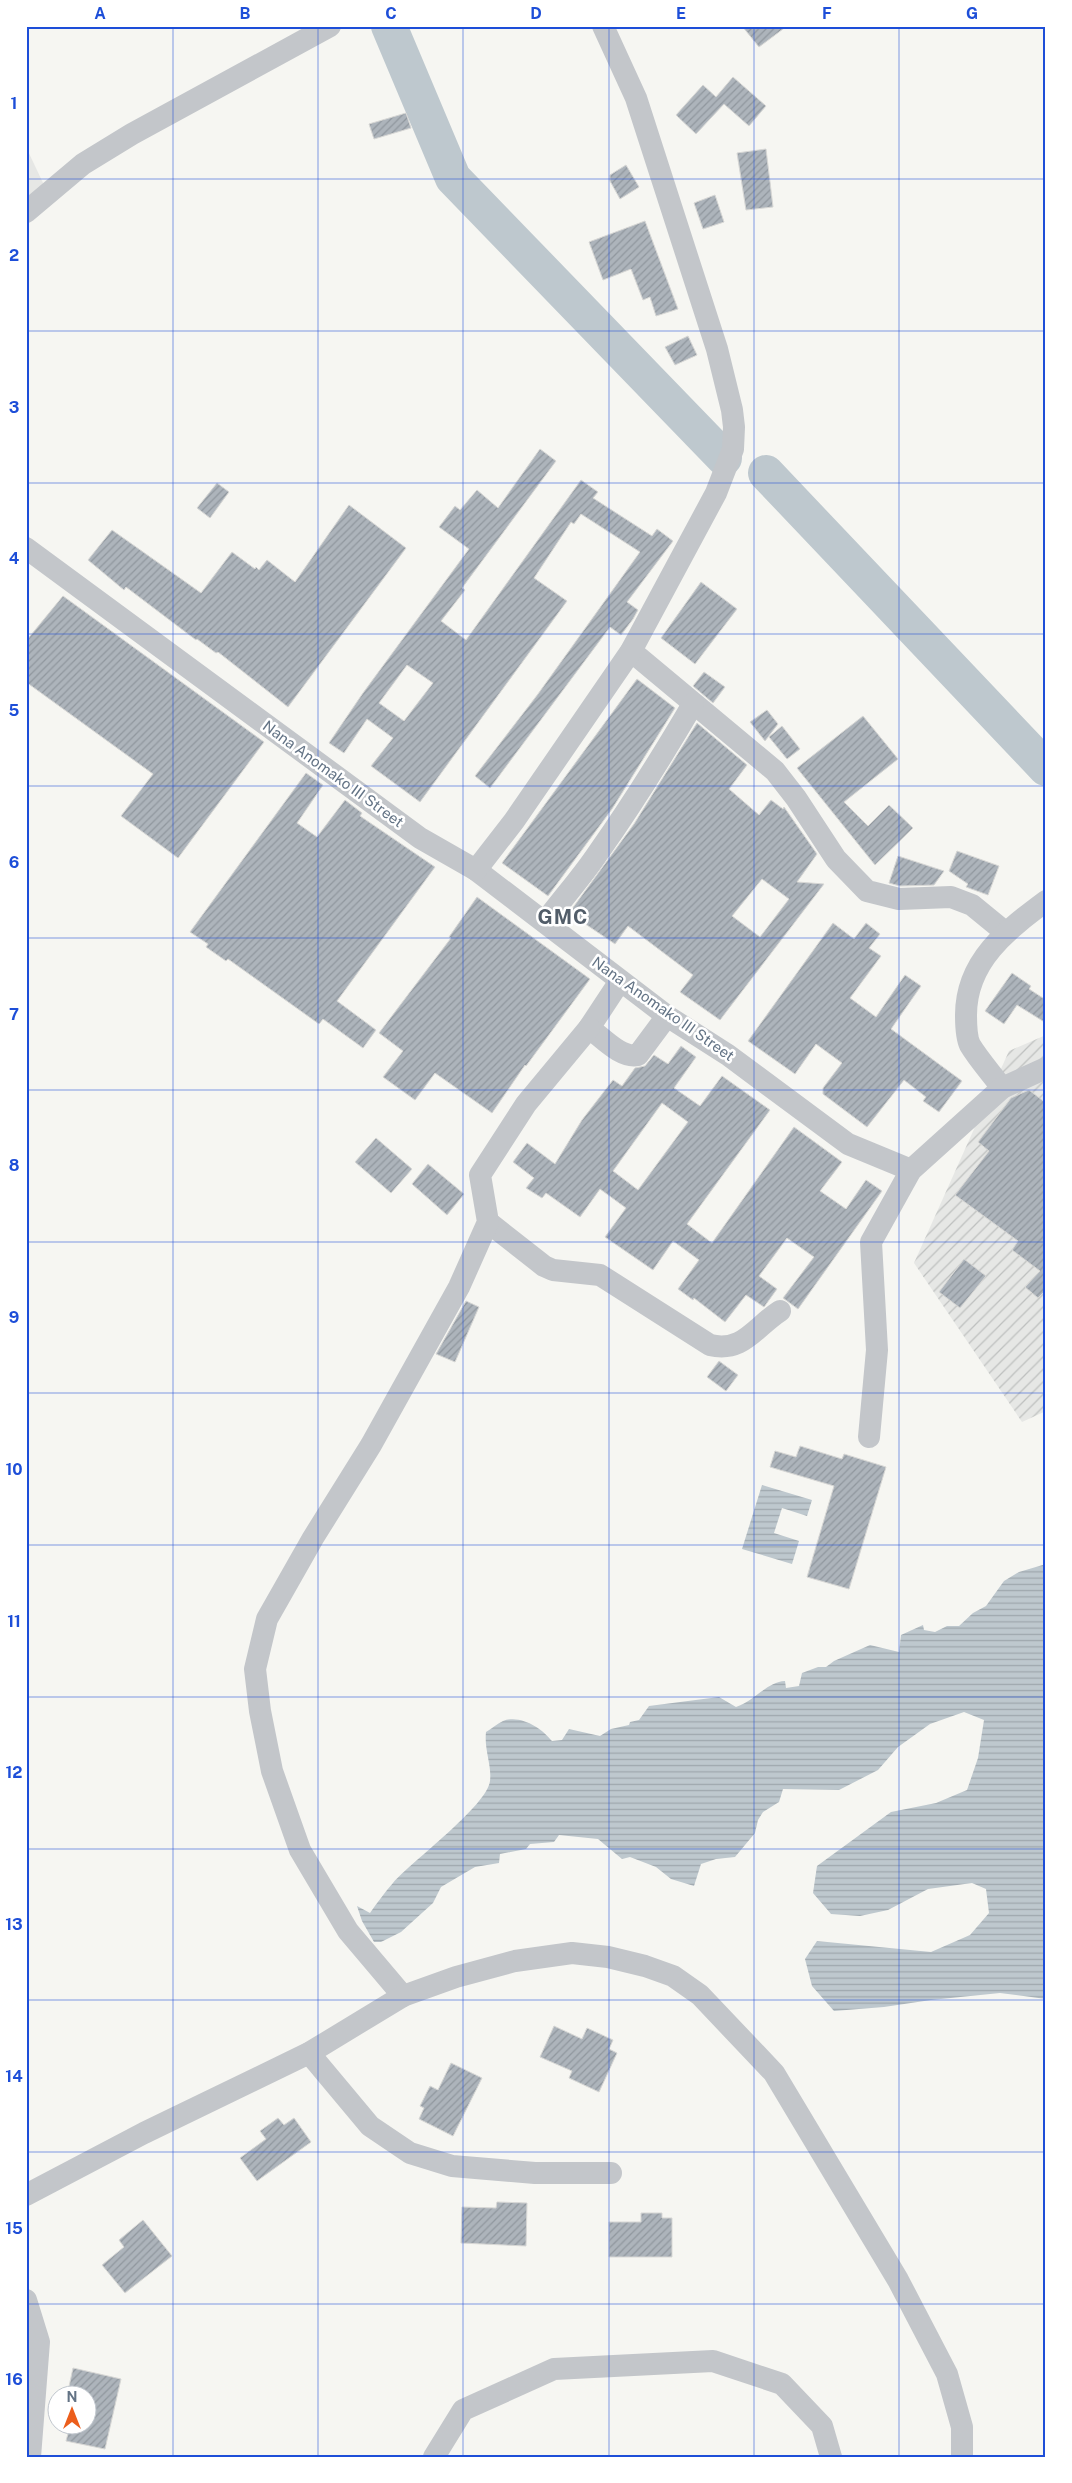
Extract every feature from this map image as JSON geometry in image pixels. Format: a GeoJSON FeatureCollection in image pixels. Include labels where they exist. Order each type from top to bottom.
{"type":"FeatureCollection","features":[{"type":"Feature","properties":{"kind":"street"},"geometry":{"type":"LineString","coordinates":[[26,212],[83,164],[132,134],[330,26]]}},
{"type":"Feature","properties":{"kind":"street"},"geometry":{"type":"LineString","coordinates":[[476,870],[514,821],[631,651],[716,493],[733,449],[734,427],[718,349],[636,98],[603,26]]}},
{"type":"Feature","properties":{"kind":"street","name":"Nana Anomako III Street"},"geometry":{"type":"LineString","coordinates":[[26,548],[420,838],[476,870],[667,1016],[728,1055],[848,1144],[911,1170]]}},
{"type":"Feature","properties":{"kind":"street"},"geometry":{"type":"LineString","coordinates":[[631,651],[775,771],[796,798],[830,852],[867,891],[876,895],[899,899],[951,897],[972,905],[1005,932]]}},
{"type":"Feature","properties":{"kind":"street"},"geometry":{"type":"LineString","coordinates":[[545,922],[621,820],[657,766],[693,704]]}},
{"type":"Feature","properties":{"kind":"street"},"geometry":{"type":"LineString","coordinates":[[1002,1088],[969,1044],[967,993],[978,965],[1005,932],[1046,901]]}},
{"type":"Feature","properties":{"kind":"street"},"geometry":{"type":"LineString","coordinates":[[403,1996],[348,1931],[300,1850],[272,1771],[260,1711],[255,1669],[267,1619],[313,1538],[371,1445],[459,1287],[488,1222],[480,1175],[526,1104],[589,1028],[620,981]]}},
{"type":"Feature","properties":{"kind":"street"},"geometry":{"type":"LineString","coordinates":[[589,1028],[623,1053],[632,1056],[638,1055],[667,1016]]}},
{"type":"Feature","properties":{"kind":"street"},"geometry":{"type":"LineString","coordinates":[[869,1437],[877,1350],[871,1242],[911,1170],[1002,1088],[1046,1068]]}},
{"type":"Feature","properties":{"kind":"street"},"geometry":{"type":"LineString","coordinates":[[488,1222],[544,1266],[553,1270],[600,1275],[710,1344],[724,1348],[733,1346],[752,1335],[767,1319],[780,1311]]}},
{"type":"Feature","properties":{"kind":"street"},"geometry":{"type":"LineString","coordinates":[[26,2195],[144,2133],[309,2053],[403,1996],[456,1977],[515,1961],[572,1953],[608,1957],[645,1966],[673,1976],[700,1995],[774,2073],[898,2280],[947,2374],[962,2427],[962,2457]]}},
{"type":"Feature","properties":{"kind":"street"},"geometry":{"type":"LineString","coordinates":[[309,2053],[370,2126],[410,2153],[452,2166],[535,2173],[611,2173]]}},
{"type":"Feature","properties":{"kind":"street"},"geometry":{"type":"LineString","coordinates":[[26,2300],[39,2342],[30,2457]]}},
{"type":"Feature","properties":{"kind":"street"},"geometry":{"type":"LineString","coordinates":[[434,2457],[462,2410],[554,2369],[713,2361],[782,2384],[822,2426],[831,2457]]}},
{"type":"Feature","properties":{"kind":"shaded area"},"geometry":{"type":"Polygon","coordinates":[[[26,147],[44,185],[26,203],[26,147]]]}},
{"type":"Feature","properties":{"kind":"shaded area"},"geometry":{"type":"Polygon","coordinates":[[[1046,1035],[1046,1411],[1022,1422],[914,1263],[1009,1051],[1046,1035]]]}},
{"type":"Feature","properties":{"kind":"shaded area"},"geometry":{"type":"Polygon","coordinates":[[[762,1485],[812,1500],[807,1516],[782,1508],[774,1533],[799,1541],[792,1564],[742,1549],[762,1485]]]}},
{"type":"Feature","properties":{"kind":"shaded area"},"geometry":{"type":"Polygon","coordinates":[[[1046,1564],[1046,1999],[1000,1993],[834,2011],[812,1986],[805,1959],[817,1941],[931,1952],[970,1935],[989,1913],[986,1889],[972,1883],[928,1889],[888,1910],[860,1916],[831,1914],[813,1893],[817,1866],[891,1812],[936,1803],[967,1790],[978,1758],[984,1720],[964,1712],[930,1724],[898,1747],[878,1770],[839,1790],[783,1789],[779,1802],[763,1812],[758,1820],[755,1833],[735,1857],[716,1859],[701,1864],[694,1886],[671,1879],[656,1867],[630,1857],[622,1859],[598,1839],[559,1835],[554,1842],[530,1844],[526,1849],[500,1854],[499,1863],[475,1867],[441,1887],[433,1903],[401,1932],[381,1942],[374,1942],[362,1921],[357,1906],[370,1913],[402,1873],[448,1833],[486,1792],[490,1781],[490,1769],[486,1732],[503,1721],[516,1719],[523,1721],[543,1731],[552,1741],[562,1740],[569,1729],[600,1736],[611,1729],[629,1725],[630,1722],[639,1720],[649,1706],[719,1697],[736,1707],[778,1682],[785,1681],[786,1688],[799,1686],[802,1673],[818,1667],[826,1667],[834,1661],[870,1645],[899,1652],[901,1635],[923,1625],[924,1630],[935,1632],[947,1626],[959,1626],[973,1613],[986,1606],[1004,1581],[1019,1572],[1046,1564]]]}},
{"type":"Feature","properties":{"kind":"building"},"geometry":{"type":"Polygon","coordinates":[[[742,26],[787,26],[759,47],[742,26]]]}},
{"type":"Feature","properties":{"kind":"building"},"geometry":{"type":"Polygon","coordinates":[[[733,77],[766,106],[749,126],[724,104],[696,134],[676,115],[703,85],[716,97],[733,77]]]}},
{"type":"Feature","properties":{"kind":"building"},"geometry":{"type":"Polygon","coordinates":[[[406,113],[411,128],[374,139],[369,124],[406,113]]]}},
{"type":"Feature","properties":{"kind":"building"},"geometry":{"type":"Polygon","coordinates":[[[766,149],[773,207],[746,210],[737,153],[766,149]]]}},
{"type":"Feature","properties":{"kind":"building"},"geometry":{"type":"Polygon","coordinates":[[[626,165],[639,187],[620,199],[610,181],[610,175],[626,165]]]}},
{"type":"Feature","properties":{"kind":"building"},"geometry":{"type":"Polygon","coordinates":[[[715,195],[724,222],[703,229],[694,203],[715,195]]]}},
{"type":"Feature","properties":{"kind":"building"},"geometry":{"type":"Polygon","coordinates":[[[645,221],[678,309],[656,316],[650,297],[643,300],[631,269],[603,280],[589,242],[645,221]]]}},
{"type":"Feature","properties":{"kind":"building"},"geometry":{"type":"Polygon","coordinates":[[[688,336],[697,355],[675,365],[665,347],[688,336]]]}},
{"type":"Feature","properties":{"kind":"building"},"geometry":{"type":"Polygon","coordinates":[[[540,449],[556,461],[462,588],[465,590],[441,621],[466,640],[581,480],[598,492],[593,498],[652,536],[657,529],[673,541],[627,602],[638,610],[633,619],[621,635],[610,627],[490,788],[475,776],[538,694],[640,552],[581,514],[574,524],[571,522],[534,578],[567,601],[420,802],[371,766],[393,738],[367,719],[344,753],[329,743],[363,693],[469,549],[439,527],[455,506],[460,510],[477,490],[498,508],[540,449]],[[407,665],[379,703],[404,721],[433,683],[407,665]]]}},
{"type":"Feature","properties":{"kind":"building"},"geometry":{"type":"Polygon","coordinates":[[[217,483],[229,492],[210,518],[197,508],[217,483]]]}},
{"type":"Feature","properties":{"kind":"building"},"geometry":{"type":"Polygon","coordinates":[[[349,505],[406,548],[288,707],[218,652],[216,653],[196,640],[126,587],[124,590],[88,560],[112,530],[201,593],[232,552],[259,570],[267,560],[295,582],[349,505]]]}},
{"type":"Feature","properties":{"kind":"building"},"geometry":{"type":"Polygon","coordinates":[[[701,582],[737,609],[695,664],[661,638],[701,582]]]}},
{"type":"Feature","properties":{"kind":"building"},"geometry":{"type":"Polygon","coordinates":[[[63,596],[264,742],[178,858],[121,816],[153,774],[26,682],[26,641],[63,596]]]}},
{"type":"Feature","properties":{"kind":"building"},"geometry":{"type":"Polygon","coordinates":[[[704,672],[725,687],[713,703],[693,686],[704,672]]]}},
{"type":"Feature","properties":{"kind":"building"},"geometry":{"type":"Polygon","coordinates":[[[637,679],[675,708],[612,809],[548,896],[502,863],[637,679]]]}},
{"type":"Feature","properties":{"kind":"building"},"geometry":{"type":"Polygon","coordinates":[[[767,710],[778,724],[765,741],[750,722],[767,710]]]}},
{"type":"Feature","properties":{"kind":"building"},"geometry":{"type":"Polygon","coordinates":[[[863,716],[898,759],[844,802],[868,826],[889,805],[913,828],[875,865],[797,768],[863,716]]]}},
{"type":"Feature","properties":{"kind":"building"},"geometry":{"type":"Polygon","coordinates":[[[697,723],[747,765],[729,789],[759,815],[771,800],[783,809],[784,807],[817,854],[797,882],[824,884],[720,1020],[680,992],[693,975],[628,926],[615,944],[569,913],[634,824],[697,723]],[[762,879],[732,916],[760,937],[789,899],[762,879]]]}},
{"type":"Feature","properties":{"kind":"building"},"geometry":{"type":"Polygon","coordinates":[[[782,726],[800,749],[787,759],[769,737],[782,726]]]}},
{"type":"Feature","properties":{"kind":"building"},"geometry":{"type":"Polygon","coordinates":[[[306,773],[323,785],[297,823],[317,837],[345,800],[362,813],[360,816],[435,867],[337,1001],[376,1030],[363,1048],[323,1019],[319,1024],[228,959],[226,961],[206,947],[208,944],[190,932],[306,773]]]}},
{"type":"Feature","properties":{"kind":"building"},"geometry":{"type":"Polygon","coordinates":[[[957,851],[999,866],[988,895],[966,887],[968,884],[949,871],[957,851]]]}},
{"type":"Feature","properties":{"kind":"building"},"geometry":{"type":"Polygon","coordinates":[[[898,856],[944,871],[934,885],[900,886],[889,883],[898,856]]]}},
{"type":"Feature","properties":{"kind":"building"},"geometry":{"type":"Polygon","coordinates":[[[477,897],[590,979],[525,1065],[492,1113],[435,1073],[415,1100],[383,1077],[403,1051],[379,1033],[451,938],[449,937],[477,897]]]}},
{"type":"Feature","properties":{"kind":"building"},"geometry":{"type":"Polygon","coordinates":[[[833,923],[854,939],[866,923],[880,934],[869,948],[881,956],[850,998],[876,1017],[905,975],[921,986],[891,1029],[962,1081],[939,1112],[923,1101],[926,1097],[904,1080],[867,1127],[823,1094],[823,1088],[842,1063],[816,1044],[795,1074],[748,1041],[833,923]]]}},
{"type":"Feature","properties":{"kind":"building"},"geometry":{"type":"Polygon","coordinates":[[[1012,973],[1031,986],[1029,989],[1046,1000],[1046,1023],[1017,1005],[1004,1024],[985,1011],[1012,973]]]}},
{"type":"Feature","properties":{"kind":"building"},"geometry":{"type":"Polygon","coordinates":[[[681,1046],[696,1057],[674,1088],[700,1106],[722,1076],[770,1110],[687,1224],[712,1243],[794,1127],[842,1162],[820,1191],[846,1209],[866,1180],[882,1191],[798,1309],[783,1298],[814,1257],[787,1238],[759,1276],[777,1289],[764,1307],[746,1295],[725,1322],[694,1298],[693,1300],[678,1289],[699,1260],[673,1241],[653,1270],[605,1237],[626,1208],[600,1189],[580,1217],[546,1193],[542,1198],[526,1188],[534,1178],[513,1162],[527,1143],[555,1164],[582,1120],[613,1080],[622,1086],[635,1068],[645,1066],[654,1055],[668,1064],[681,1046]],[[662,1103],[613,1171],[638,1190],[688,1122],[662,1103]]]}},
{"type":"Feature","properties":{"kind":"building"},"geometry":{"type":"Polygon","coordinates":[[[1029,1090],[1046,1103],[1046,1290],[1038,1298],[1025,1287],[1040,1271],[1012,1250],[1018,1241],[955,1195],[989,1151],[978,1142],[1011,1098],[1029,1090]]]}},
{"type":"Feature","properties":{"kind":"building"},"geometry":{"type":"Polygon","coordinates":[[[376,1138],[412,1169],[391,1193],[355,1162],[376,1138]]]}},
{"type":"Feature","properties":{"kind":"building"},"geometry":{"type":"Polygon","coordinates":[[[428,1164],[464,1194],[447,1215],[412,1184],[428,1164]]]}},
{"type":"Feature","properties":{"kind":"building"},"geometry":{"type":"Polygon","coordinates":[[[964,1259],[986,1276],[960,1308],[939,1292],[964,1259]]]}},
{"type":"Feature","properties":{"kind":"building"},"geometry":{"type":"Polygon","coordinates":[[[466,1301],[479,1307],[455,1362],[436,1354],[466,1301]]]}},
{"type":"Feature","properties":{"kind":"building"},"geometry":{"type":"Polygon","coordinates":[[[719,1361],[738,1375],[726,1391],[707,1377],[719,1361]]]}},
{"type":"Feature","properties":{"kind":"building"},"geometry":{"type":"Polygon","coordinates":[[[800,1446],[842,1459],[844,1454],[886,1467],[849,1589],[807,1577],[834,1486],[770,1467],[775,1451],[796,1457],[800,1446]]]}},
{"type":"Feature","properties":{"kind":"building"},"geometry":{"type":"Polygon","coordinates":[[[554,2026],[582,2039],[587,2028],[613,2040],[609,2049],[617,2053],[599,2092],[569,2078],[572,2071],[540,2057],[554,2026]]]}},
{"type":"Feature","properties":{"kind":"building"},"geometry":{"type":"Polygon","coordinates":[[[451,2063],[482,2078],[453,2136],[419,2119],[424,2108],[420,2106],[430,2086],[438,2090],[451,2063]]]}},
{"type":"Feature","properties":{"kind":"building"},"geometry":{"type":"Polygon","coordinates":[[[278,2118],[284,2125],[294,2118],[311,2142],[257,2181],[240,2158],[266,2139],[260,2131],[278,2118]]]}},
{"type":"Feature","properties":{"kind":"building"},"geometry":{"type":"Polygon","coordinates":[[[497,2202],[527,2203],[526,2246],[461,2243],[462,2207],[496,2208],[497,2202]]]}},
{"type":"Feature","properties":{"kind":"building"},"geometry":{"type":"Polygon","coordinates":[[[641,2213],[662,2213],[662,2218],[672,2218],[672,2257],[609,2257],[609,2222],[641,2222],[641,2213]]]}},
{"type":"Feature","properties":{"kind":"building"},"geometry":{"type":"Polygon","coordinates":[[[143,2220],[172,2256],[125,2293],[102,2265],[124,2247],[119,2240],[143,2220]]]}},
{"type":"Feature","properties":{"kind":"building"},"geometry":{"type":"Polygon","coordinates":[[[73,2368],[121,2379],[105,2449],[66,2441],[67,2436],[98,2436],[98,2386],[69,2386],[73,2368]]]}},
{"type":"Feature","properties":{"kind":"waterway"},"geometry":{"type":"LineString","coordinates":[[389,26],[453,178],[724,458]]}},
{"type":"Feature","properties":{"kind":"waterway"},"geometry":{"type":"LineString","coordinates":[[766,473],[1046,768]]}},
{"type":"Feature","properties":{"kind":"district","name":"GMC"},"geometry":{"type":"Point","coordinates":[563,917]}}]}
